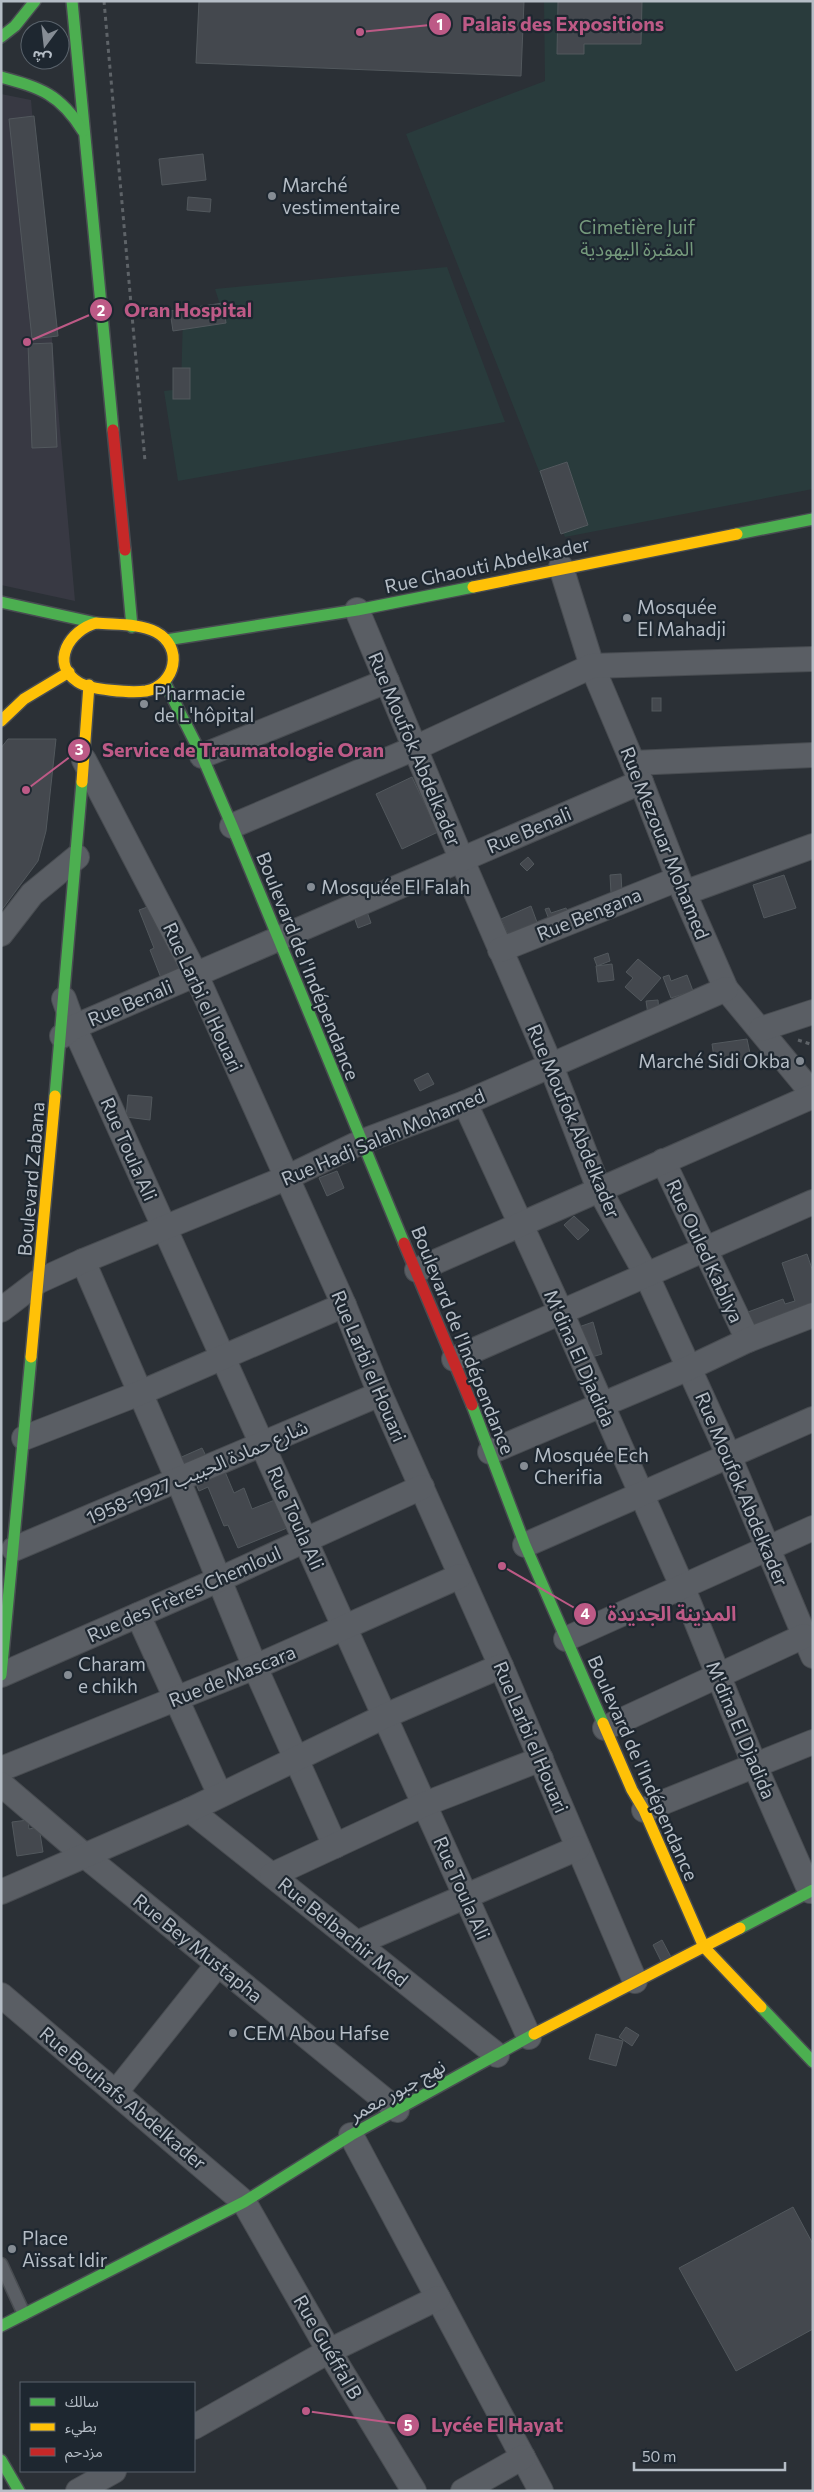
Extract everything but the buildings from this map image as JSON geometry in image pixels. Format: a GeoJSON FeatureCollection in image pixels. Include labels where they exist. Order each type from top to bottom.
{"type":"FeatureCollection","features":[{"type":"Feature","properties":{"kind":"street"},"geometry":{"type":"LineString","coordinates":[[1,37],[15,26],[35,1]]}},
{"type":"Feature","properties":{"kind":"street"},"geometry":{"type":"LineString","coordinates":[[72,1],[132,627]]}},
{"type":"Feature","properties":{"kind":"street"},"geometry":{"type":"LineString","coordinates":[[1,78],[45,90],[60,99],[72,111],[83,131]]}},
{"type":"Feature","properties":{"kind":"street","name":"Rue Ghaouti Abdelkader"},"geometry":{"type":"LineString","coordinates":[[166,640],[357,610],[561,567],[813,519]]}},
{"type":"Feature","properties":{"kind":"street","name":"Rue Mezouar Mohamed"},"geometry":{"type":"LineString","coordinates":[[561,567],[592,666],[637,772],[681,886],[726,989],[761,1029],[813,1095]]}},
{"type":"Feature","properties":{"kind":"street"},"geometry":{"type":"LineString","coordinates":[[1,602],[96,623],[155,632],[166,640],[174,660],[172,672],[165,683],[156,689],[144,693],[78,682],[69,672],[65,661],[65,649],[69,638],[75,630],[86,624],[96,623]]}},
{"type":"Feature","properties":{"kind":"street","name":"Rue Moufok Abdelkader"},"geometry":{"type":"LineString","coordinates":[[357,610],[500,950],[551,1066],[599,1188],[646,1274],[730,1456],[809,1646]]}},
{"type":"Feature","properties":{"kind":"street"},"geometry":{"type":"LineString","coordinates":[[232,826],[415,748],[592,666],[811,653]]}},
{"type":"Feature","properties":{"kind":"street"},"geometry":{"type":"LineString","coordinates":[[4,715],[42,687],[69,672]]}},
{"type":"Feature","properties":{"kind":"street"},"geometry":{"type":"LineString","coordinates":[[202,756],[387,681]]}},
{"type":"Feature","properties":{"kind":"street","name":"Boulevard de l'Indépendance"},"geometry":{"type":"LineString","coordinates":[[165,683],[202,756],[232,826],[361,1142],[454,1359],[526,1545],[566,1639],[632,1790],[644,1810],[704,1947],[813,2062]]}},
{"type":"Feature","properties":{"kind":"street"},"geometry":{"type":"LineString","coordinates":[[64,999],[77,857],[89,685]]}},
{"type":"Feature","properties":{"kind":"street"},"geometry":{"type":"LineString","coordinates":[[637,772],[813,755]]}},
{"type":"Feature","properties":{"kind":"street","name":"Rue Larbi el Houari"},"geometry":{"type":"LineString","coordinates":[[84,760],[196,975],[344,1305],[380,1394],[541,1760],[635,1981]]}},
{"type":"Feature","properties":{"kind":"street","name":"Rue Benali"},"geometry":{"type":"LineString","coordinates":[[68,1032],[461,858],[637,772]]}},
{"type":"Feature","properties":{"kind":"street","name":"Rue Bengana"},"geometry":{"type":"LineString","coordinates":[[500,950],[681,886],[813,846]]}},
{"type":"Feature","properties":{"kind":"street"},"geometry":{"type":"LineString","coordinates":[[1,934],[32,894],[77,857]]}},
{"type":"Feature","properties":{"kind":"street","name":"Rue Hadj Salah Mohamed"},"geometry":{"type":"LineString","coordinates":[[1,1310],[39,1281],[83,1261],[286,1178],[361,1142],[465,1103],[726,989]]}},
{"type":"Feature","properties":{"kind":"street","name":"Rue Toula Ali"},"geometry":{"type":"LineString","coordinates":[[64,999],[68,1032],[163,1227],[263,1444],[344,1629],[425,1804],[529,2037]]}},
{"type":"Feature","properties":{"kind":"street"},"geometry":{"type":"LineString","coordinates":[[761,1029],[813,1012]]}},
{"type":"Feature","properties":{"kind":"street","name":"Boulevard Zabana"},"geometry":{"type":"LineString","coordinates":[[1,1675],[39,1281],[68,1032]]}},
{"type":"Feature","properties":{"kind":"street"},"geometry":{"type":"LineString","coordinates":[[417,1270],[813,1095]]}},
{"type":"Feature","properties":{"kind":"street","name":"M'dina El Djadida"},"geometry":{"type":"LineString","coordinates":[[465,1103],[561,1312],[600,1406],[682,1586],[755,1766],[811,1890]]}},
{"type":"Feature","properties":{"kind":"street","name":"Rue Ouled Kabliya"},"geometry":{"type":"LineString","coordinates":[[663,1161],[748,1340]]}},
{"type":"Feature","properties":{"kind":"street"},"geometry":{"type":"LineString","coordinates":[[454,1359],[813,1202]]}},
{"type":"Feature","properties":{"kind":"street"},"geometry":{"type":"LineString","coordinates":[[83,1261],[178,1480],[255,1667],[335,1846]]}},
{"type":"Feature","properties":{"kind":"street"},"geometry":{"type":"LineString","coordinates":[[24,1438],[140,1393],[344,1305]]}},
{"type":"Feature","properties":{"kind":"street"},"geometry":{"type":"LineString","coordinates":[[490,1452],[689,1368],[748,1340],[813,1315]]}},
{"type":"Feature","properties":{"kind":"street","name":"شارع حمادة الحبيب 1927-1958"},"geometry":{"type":"LineString","coordinates":[[14,1549],[380,1394]]}},
{"type":"Feature","properties":{"kind":"street"},"geometry":{"type":"LineString","coordinates":[[526,1545],[642,1496],[813,1419]]}},
{"type":"Feature","properties":{"kind":"street","name":"Rue des Frères Chemloul"},"geometry":{"type":"LineString","coordinates":[[1,1675],[218,1580],[422,1487]]}},
{"type":"Feature","properties":{"kind":"street"},"geometry":{"type":"LineString","coordinates":[[566,1639],[813,1528]]}},
{"type":"Feature","properties":{"kind":"street","name":"Rue de Mascara"},"geometry":{"type":"LineString","coordinates":[[1,1769],[255,1667],[460,1576]]}},
{"type":"Feature","properties":{"kind":"street"},"geometry":{"type":"LineString","coordinates":[[138,1615],[220,1795]]}},
{"type":"Feature","properties":{"kind":"street"},"geometry":{"type":"LineString","coordinates":[[605,1728],[717,1675],[809,1646]]}},
{"type":"Feature","properties":{"kind":"street"},"geometry":{"type":"LineString","coordinates":[[1,1892],[84,1854],[190,1810],[385,1716],[500,1666]]}},
{"type":"Feature","properties":{"kind":"street"},"geometry":{"type":"LineString","coordinates":[[644,1810],[813,1742]]}},
{"type":"Feature","properties":{"kind":"street"},"geometry":{"type":"LineString","coordinates":[[272,1875],[425,1804],[541,1760]]}},
{"type":"Feature","properties":{"kind":"street","name":"Rue Bey Mustapha"},"geometry":{"type":"LineString","coordinates":[[1,1784],[396,2110]]}},
{"type":"Feature","properties":{"kind":"street","name":"Rue Belbachir Med"},"geometry":{"type":"LineString","coordinates":[[190,1810],[497,2055]]}},
{"type":"Feature","properties":{"kind":"street"},"geometry":{"type":"LineString","coordinates":[[357,1944],[578,1848]]}},
{"type":"Feature","properties":{"kind":"street","name":"نهج جبور معمر"},"geometry":{"type":"LineString","coordinates":[[1,2326],[244,2202],[351,2135],[396,2110],[529,2037],[811,1890]]}},
{"type":"Feature","properties":{"kind":"street"},"geometry":{"type":"LineString","coordinates":[[116,2092],[218,1964]]}},
{"type":"Feature","properties":{"kind":"street","name":"Rue Bouhafs Abdelkader"},"geometry":{"type":"LineString","coordinates":[[1,1995],[244,2202]]}},
{"type":"Feature","properties":{"kind":"street"},"geometry":{"type":"LineString","coordinates":[[351,2135],[541,2491]]}},
{"type":"Feature","properties":{"kind":"street","name":"Rue Guéffal B"},"geometry":{"type":"LineString","coordinates":[[244,2202],[329,2351],[414,2491]]}},
{"type":"Feature","properties":{"kind":"street"},"geometry":{"type":"LineString","coordinates":[[195,2425],[329,2351],[438,2298]]}},
{"type":"Feature","properties":{"kind":"street"},"geometry":{"type":"LineString","coordinates":[[463,2491],[523,2456]]}},
{"type":"Feature","properties":{"kind":"street"},"geometry":{"type":"LineString","coordinates":[[1,2460],[19,2491]]}},
{"type":"Feature","properties":{"kind":"street"},"geometry":{"type":"LineString","coordinates":[[78,2491],[112,2472]]}},
{"type":"Feature","properties":{"kind":"lane"},"geometry":{"type":"LineString","coordinates":[[1,2264],[24,2314]]}},
{"type":"Feature","properties":{"kind":"path"},"geometry":{"type":"LineString","coordinates":[[104,1],[145,460]]}},
{"type":"Feature","properties":{"kind":"shaded area"},"geometry":{"type":"Polygon","coordinates":[[[1,94],[31,100],[75,601],[1,585],[1,94]]]}},
{"type":"Feature","properties":{"kind":"green space","name":"Cimetière Juif المقبرة اليهودية"},"geometry":{"type":"Polygon","coordinates":[[[544,1],[813,1],[813,489],[565,537],[406,134],[545,81],[544,1]]]}},
{"type":"Feature","properties":{"kind":"green space"},"geometry":{"type":"Polygon","coordinates":[[[447,267],[505,422],[178,481],[164,391],[181,389],[183,315],[222,311],[215,289],[447,267]]]}},
{"type":"Feature","properties":{"kind":"traffic: fast"},"geometry":{"type":"LineString","coordinates":[[1,37],[15,26],[35,1]]}},
{"type":"Feature","properties":{"kind":"traffic: fast"},"geometry":{"type":"LineString","coordinates":[[72,1],[113,430]]}},
{"type":"Feature","properties":{"kind":"traffic: fast"},"geometry":{"type":"LineString","coordinates":[[1,77],[48,94],[66,109],[83,131]]}},
{"type":"Feature","properties":{"kind":"traffic: fast"},"geometry":{"type":"LineString","coordinates":[[737,534],[813,519]]}},
{"type":"Feature","properties":{"kind":"traffic: fast"},"geometry":{"type":"LineString","coordinates":[[125,550],[132,627]]}},
{"type":"Feature","properties":{"kind":"traffic: fast"},"geometry":{"type":"LineString","coordinates":[[166,640],[357,610],[473,587]]}},
{"type":"Feature","properties":{"kind":"traffic: fast"},"geometry":{"type":"LineString","coordinates":[[1,602],[96,623]]}},
{"type":"Feature","properties":{"kind":"traffic: fast"},"geometry":{"type":"LineString","coordinates":[[165,683],[202,756],[232,826],[404,1243]]}},
{"type":"Feature","properties":{"kind":"traffic: fast"},"geometry":{"type":"LineString","coordinates":[[55,1096],[82,782]]}},
{"type":"Feature","properties":{"kind":"traffic: fast"},"geometry":{"type":"LineString","coordinates":[[1,1675],[31,1357]]}},
{"type":"Feature","properties":{"kind":"traffic: fast"},"geometry":{"type":"LineString","coordinates":[[472,1405],[525,1545],[603,1723]]}},
{"type":"Feature","properties":{"kind":"traffic: fast"},"geometry":{"type":"LineString","coordinates":[[740,1928],[813,1890]]}},
{"type":"Feature","properties":{"kind":"traffic: fast"},"geometry":{"type":"LineString","coordinates":[[761,2007],[813,2062]]}},
{"type":"Feature","properties":{"kind":"traffic: fast"},"geometry":{"type":"LineString","coordinates":[[1,2326],[244,2202],[351,2135],[534,2034]]}},
{"type":"Feature","properties":{"kind":"traffic: fast"},"geometry":{"type":"LineString","coordinates":[[1,2460],[19,2491]]}},
{"type":"Feature","properties":{"kind":"traffic: slow"},"geometry":{"type":"LineString","coordinates":[[473,587],[737,534]]}},
{"type":"Feature","properties":{"kind":"traffic: slow"},"geometry":{"type":"LineString","coordinates":[[96,623],[142,627],[156,632],[165,639],[170,647],[173,656],[170,674],[156,687],[139,692],[101,689],[78,682],[69,674],[65,666],[66,648],[78,632],[96,623]]}},
{"type":"Feature","properties":{"kind":"traffic: slow"},"geometry":{"type":"LineString","coordinates":[[1,721],[24,699],[69,672]]}},
{"type":"Feature","properties":{"kind":"traffic: slow"},"geometry":{"type":"LineString","coordinates":[[82,782],[89,685]]}},
{"type":"Feature","properties":{"kind":"traffic: slow"},"geometry":{"type":"LineString","coordinates":[[31,1357],[55,1096]]}},
{"type":"Feature","properties":{"kind":"traffic: slow"},"geometry":{"type":"LineString","coordinates":[[603,1723],[632,1790],[644,1810],[704,1947],[761,2007]]}},
{"type":"Feature","properties":{"kind":"traffic: slow"},"geometry":{"type":"LineString","coordinates":[[534,2034],[740,1928]]}},
{"type":"Feature","properties":{"kind":"traffic: jam"},"geometry":{"type":"LineString","coordinates":[[113,430],[125,550]]}},
{"type":"Feature","properties":{"kind":"traffic: jam"},"geometry":{"type":"LineString","coordinates":[[404,1243],[472,1405]]}},
{"type":"Feature","properties":{"kind":"place","name":"Palais des Expositions"},"geometry":{"type":"Point","coordinates":[360,32]}},
{"type":"Feature","properties":{"kind":"place","name":"Marché vestimentaire"},"geometry":{"type":"Point","coordinates":[272,196]}},
{"type":"Feature","properties":{"kind":"place","name":"Oran Hospital"},"geometry":{"type":"Point","coordinates":[27,342]}},
{"type":"Feature","properties":{"kind":"place","name":"Mosquée El Mahadji"},"geometry":{"type":"Point","coordinates":[627,618]}},
{"type":"Feature","properties":{"kind":"place","name":"Pharmacie de L'hôpital"},"geometry":{"type":"Point","coordinates":[144,704]}},
{"type":"Feature","properties":{"kind":"place","name":"Service de Traumatologie Oran"},"geometry":{"type":"Point","coordinates":[26,790]}},
{"type":"Feature","properties":{"kind":"place","name":"Mosquée El Falah"},"geometry":{"type":"Point","coordinates":[311,887]}},
{"type":"Feature","properties":{"kind":"place","name":"Marché Sidi Okba"},"geometry":{"type":"Point","coordinates":[800,1061]}},
{"type":"Feature","properties":{"kind":"place","name":"Mosquée Ech Cherifia"},"geometry":{"type":"Point","coordinates":[524,1466]}},
{"type":"Feature","properties":{"kind":"place","name":"المدينة الجديدة"},"geometry":{"type":"Point","coordinates":[502,1566]}},
{"type":"Feature","properties":{"kind":"place","name":"Charam e chikh"},"geometry":{"type":"Point","coordinates":[68,1675]}},
{"type":"Feature","properties":{"kind":"place","name":"CEM Abou Hafse"},"geometry":{"type":"Point","coordinates":[233,2033]}},
{"type":"Feature","properties":{"kind":"place","name":"Place Aïssat Idir"},"geometry":{"type":"Point","coordinates":[12,2249]}},
{"type":"Feature","properties":{"kind":"place","name":"Lycée El Hayat"},"geometry":{"type":"Point","coordinates":[306,2411]}}]}
